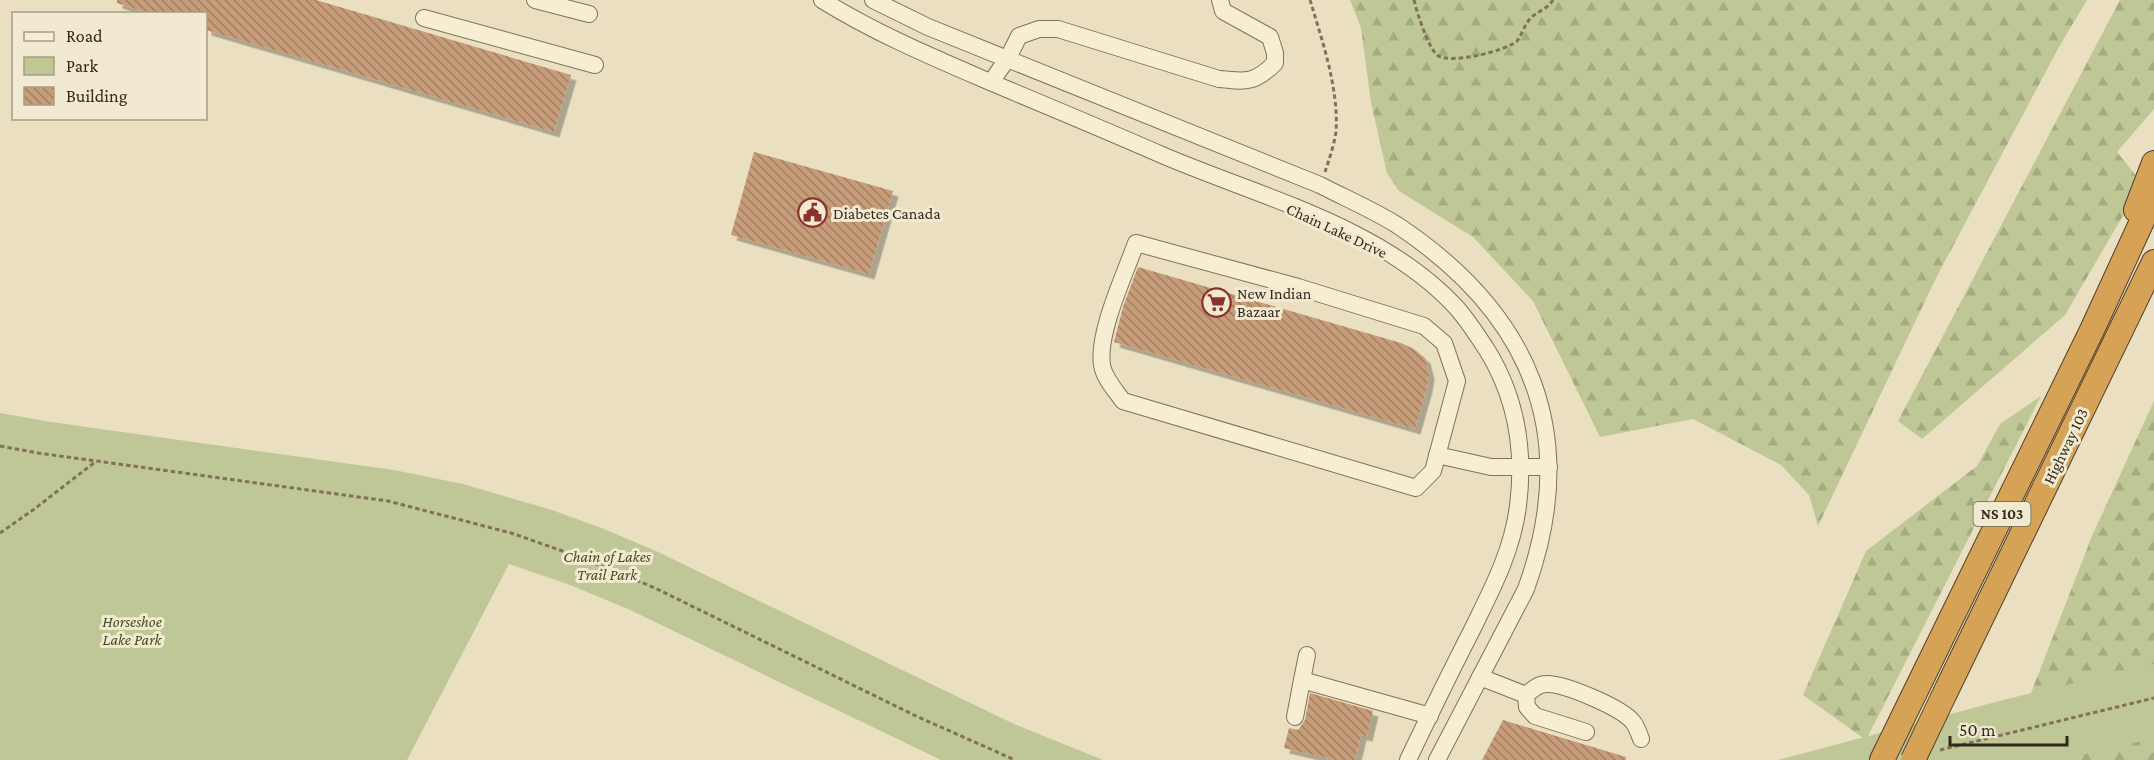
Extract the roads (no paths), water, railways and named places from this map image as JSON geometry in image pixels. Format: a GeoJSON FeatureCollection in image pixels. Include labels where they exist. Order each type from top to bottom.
{"type":"FeatureCollection","features":[{"type":"Feature","properties":{"kind":"highway"},"geometry":{"type":"LineString","coordinates":[[2091,330],[2154,163]]}},
{"type":"Feature","properties":{"kind":"highway"},"geometry":{"type":"LineString","coordinates":[[2091,330],[2154,195]]}},
{"type":"Feature","properties":{"kind":"highway","name":"Highway 103"},"geometry":{"type":"LineString","coordinates":[[1923,756],[1946,691],[2154,261]]}},
{"type":"Feature","properties":{"kind":"highway","name":"Highway 103"},"geometry":{"type":"LineString","coordinates":[[1882,760],[2091,330]]}},
{"type":"Feature","properties":{"kind":"street"},"geometry":{"type":"LineString","coordinates":[[535,0],[589,14]]}},
{"type":"Feature","properties":{"kind":"street","name":"Chain Lake Drive"},"geometry":{"type":"LineString","coordinates":[[822,0],[906,46],[1162,155],[1338,226],[1370,242],[1401,261],[1455,306],[1476,332],[1495,363],[1510,396],[1517,428],[1521,468],[1518,506],[1512,538],[1500,575],[1411,754]]}},
{"type":"Feature","properties":{"kind":"street","name":"Chain Lake Drive"},"geometry":{"type":"LineString","coordinates":[[873,0],[928,27],[1320,185],[1396,225],[1462,276],[1502,324],[1532,376],[1541,408],[1549,467],[1544,528],[1526,589],[1438,758]]}},
{"type":"Feature","properties":{"kind":"street"},"geometry":{"type":"LineString","coordinates":[[991,82],[1008,58],[1019,36],[1039,29],[1058,29],[1220,79],[1255,80],[1275,63],[1275,53],[1270,37],[1223,11],[1220,0]]}},
{"type":"Feature","properties":{"kind":"street"},"geometry":{"type":"LineString","coordinates":[[424,18],[595,65]]}},
{"type":"Feature","properties":{"kind":"street"},"geometry":{"type":"LineString","coordinates":[[1136,243],[1298,287],[1424,326],[1444,343],[1457,381],[1437,455],[1433,471],[1416,488],[1123,401],[1107,379],[1102,364],[1105,328],[1136,243]]}},
{"type":"Feature","properties":{"kind":"street"},"geometry":{"type":"LineString","coordinates":[[1437,455],[1491,466],[1549,467]]}},
{"type":"Feature","properties":{"kind":"street"},"geometry":{"type":"LineString","coordinates":[[1295,717],[1306,655]]}},
{"type":"Feature","properties":{"kind":"street"},"geometry":{"type":"LineString","coordinates":[[1480,677],[1526,695]]}},
{"type":"Feature","properties":{"kind":"street"},"geometry":{"type":"LineString","coordinates":[[1302,680],[1430,716]]}},
{"type":"Feature","properties":{"kind":"street"},"geometry":{"type":"LineString","coordinates":[[1526,695],[1536,687],[1546,684],[1567,688],[1618,709],[1633,722],[1641,739]]}},
{"type":"Feature","properties":{"kind":"street"},"geometry":{"type":"LineString","coordinates":[[1526,695],[1527,707],[1535,716],[1586,732]]}},
{"type":"Feature","properties":{"kind":"street"},"geometry":{"type":"LineString","coordinates":[[1411,754],[1438,758]]}},
{"type":"Feature","properties":{"kind":"place","name":"Diabetes Canada"},"geometry":{"type":"Point","coordinates":[812,213]}},
{"type":"Feature","properties":{"kind":"place","name":"New Indian Bazaar"},"geometry":{"type":"Point","coordinates":[1216,302]}},
{"type":"Feature","properties":{"kind":"park label","name":"Chain of Lakes Trail Park"},"geometry":{"type":"Point","coordinates":[607,565]}},
{"type":"Feature","properties":{"kind":"park label","name":"Horseshoe Lake Park"},"geometry":{"type":"Point","coordinates":[132,630]}}]}
